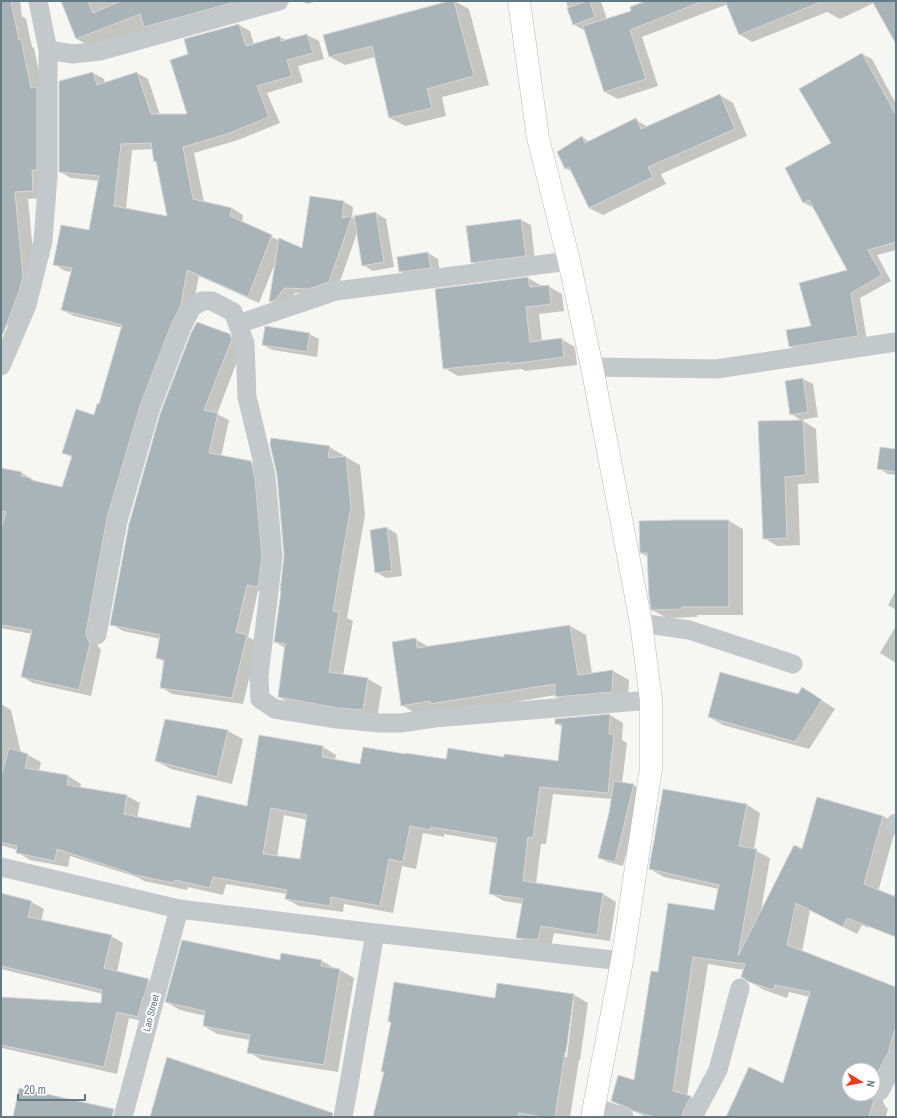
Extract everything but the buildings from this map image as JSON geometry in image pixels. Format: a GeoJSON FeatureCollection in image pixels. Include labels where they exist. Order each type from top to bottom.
{"type":"FeatureCollection","features":[{"type":"Feature","properties":{"kind":"street"},"geometry":{"type":"LineString","coordinates":[[1,366],[27,305],[43,241],[48,175],[48,50],[38,1]]}},
{"type":"Feature","properties":{"kind":"street"},"geometry":{"type":"LineString","coordinates":[[48,50],[73,54],[100,51],[279,1]]}},
{"type":"Feature","properties":{"kind":"street"},"geometry":{"type":"LineString","coordinates":[[519,1],[538,138],[569,260],[592,367],[641,623],[652,700],[651,768],[622,961],[593,1112],[624,1117]]}},
{"type":"Feature","properties":{"kind":"street"},"geometry":{"type":"LineString","coordinates":[[238,324],[336,291],[569,260]]}},
{"type":"Feature","properties":{"kind":"street"},"geometry":{"type":"LineString","coordinates":[[97,635],[118,521],[150,410],[181,329],[192,307],[202,302],[212,301],[233,312],[245,343],[247,397],[266,476],[273,557],[258,676],[260,698],[275,710],[337,719],[380,723],[401,723],[434,718],[652,700]]}},
{"type":"Feature","properties":{"kind":"street"},"geometry":{"type":"LineString","coordinates":[[592,367],[716,370],[896,342]]}},
{"type":"Feature","properties":{"kind":"street"},"geometry":{"type":"LineString","coordinates":[[641,623],[689,630],[793,664]]}},
{"type":"Feature","properties":{"kind":"street"},"geometry":{"type":"LineString","coordinates":[[1,867],[179,909],[622,961]]}},
{"type":"Feature","properties":{"kind":"street","name":"Lao Street"},"geometry":{"type":"LineString","coordinates":[[123,1117],[179,909]]}},
{"type":"Feature","properties":{"kind":"street"},"geometry":{"type":"LineString","coordinates":[[343,1117],[375,933]]}},
{"type":"Feature","properties":{"kind":"street"},"geometry":{"type":"LineString","coordinates":[[693,1117],[718,1070],[740,988]]}},
{"type":"Feature","properties":{"kind":"street"},"geometry":{"type":"LineString","coordinates":[[881,1089],[896,1060]]}}]}
